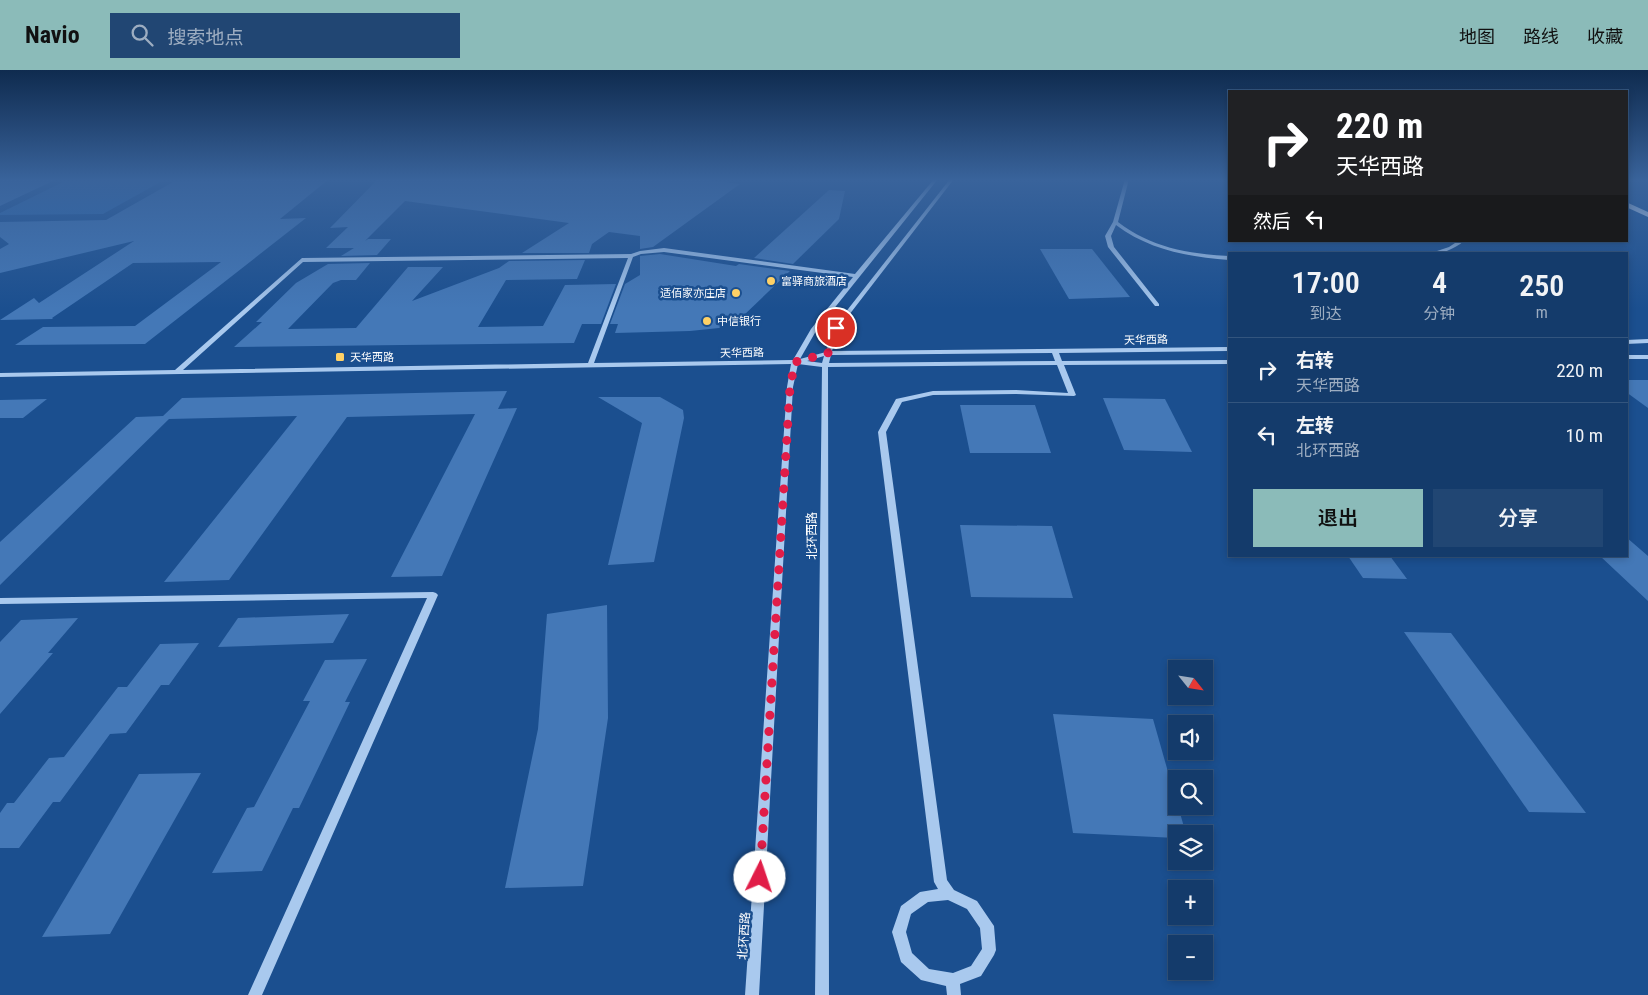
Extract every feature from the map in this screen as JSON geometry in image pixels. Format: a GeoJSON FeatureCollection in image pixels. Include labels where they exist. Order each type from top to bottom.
{"type":"FeatureCollection","features":[{"type":"Feature","properties":{"kind":"street","name":"北环西路"},"geometry":{"type":"LineString","coordinates":[[752,995],[790,387],[795,362],[813,330],[900,222]]}},
{"type":"Feature","properties":{"kind":"street","name":"北环西路"},"geometry":{"type":"LineString","coordinates":[[822,995],[825,365],[836,328],[918,222]]}},
{"type":"Feature","properties":{"kind":"street"},"geometry":{"type":"LineString","coordinates":[[1115,222],[1127,233],[1147,242],[1207,257],[1228,258]]}},
{"type":"Feature","properties":{"kind":"street"},"geometry":{"type":"LineString","coordinates":[[1115,222],[1108,236],[1111,247],[1157,305]]}},
{"type":"Feature","properties":{"kind":"street"},"geometry":{"type":"LineString","coordinates":[[1437,252],[1451,248],[1460,242]]}},
{"type":"Feature","properties":{"kind":"street"},"geometry":{"type":"LineString","coordinates":[[176,372],[302,260],[630,256],[640,252],[664,250],[856,276]]}},
{"type":"Feature","properties":{"kind":"street"},"geometry":{"type":"LineString","coordinates":[[590,366],[630,256]]}},
{"type":"Feature","properties":{"kind":"street"},"geometry":{"type":"LineString","coordinates":[[1628,342],[1648,341]]}},
{"type":"Feature","properties":{"kind":"street","name":"天华西路"},"geometry":{"type":"LineString","coordinates":[[795,362],[828,353],[1228,349]]}},
{"type":"Feature","properties":{"kind":"street"},"geometry":{"type":"LineString","coordinates":[[948,894],[942,882],[882,432],[899,401],[933,393],[1072,395],[1055,352]]}},
{"type":"Feature","properties":{"kind":"street"},"geometry":{"type":"LineString","coordinates":[[1628,357],[1648,357]]}},
{"type":"Feature","properties":{"kind":"street","name":"天华西路"},"geometry":{"type":"LineString","coordinates":[[0,375],[795,362],[825,365],[1228,362]]}},
{"type":"Feature","properties":{"kind":"street"},"geometry":{"type":"LineString","coordinates":[[0,601],[433,595],[255,995]]}},
{"type":"Feature","properties":{"kind":"street"},"geometry":{"type":"LineString","coordinates":[[948,894],[972,905],[987,926],[989,950],[976,971],[954,988],[926,975],[906,957],[899,932],[906,910],[924,896],[948,894]]}},
{"type":"Feature","properties":{"kind":"building"},"geometry":{"type":"Polygon","coordinates":[[[0,222],[301,222],[145,344],[15,345],[43,327],[135,326],[221,262],[133,263],[53,319],[0,320],[34,298],[39,303],[134,241],[0,273],[0,249],[9,244],[0,237],[0,222]]]}},
{"type":"Feature","properties":{"kind":"building"},"geometry":{"type":"Polygon","coordinates":[[[336,222],[384,222],[365,241],[368,239],[391,239],[377,255],[341,256],[354,248],[326,248],[348,227],[330,228],[336,222]]]}},
{"type":"Feature","properties":{"kind":"building"},"geometry":{"type":"Polygon","coordinates":[[[563,222],[687,222],[653,247],[640,249],[640,236],[609,232],[592,244],[589,253],[522,253],[569,223],[563,222]]]}},
{"type":"Feature","properties":{"kind":"building"},"geometry":{"type":"Polygon","coordinates":[[[794,222],[836,222],[793,264],[754,258],[794,222]]]}},
{"type":"Feature","properties":{"kind":"building"},"geometry":{"type":"Polygon","coordinates":[[[1040,249],[1092,249],[1130,297],[1069,299],[1040,249]]]}},
{"type":"Feature","properties":{"kind":"building"},"geometry":{"type":"Polygon","coordinates":[[[660,254],[736,266],[739,264],[790,271],[743,316],[719,328],[690,331],[615,333],[618,324],[610,324],[625,284],[640,275],[640,256],[660,254]]]}},
{"type":"Feature","properties":{"kind":"building"},"geometry":{"type":"Polygon","coordinates":[[[585,260],[577,279],[506,280],[478,327],[543,326],[565,285],[616,284],[601,324],[582,324],[574,343],[234,347],[262,322],[256,322],[296,283],[328,264],[370,263],[356,280],[341,280],[333,283],[288,329],[356,328],[408,267],[443,267],[412,301],[499,268],[509,261],[585,260]]]}},
{"type":"Feature","properties":{"kind":"building"},"geometry":{"type":"Polygon","coordinates":[[[1628,380],[1648,380],[1648,408],[1628,393],[1628,380]]]}},
{"type":"Feature","properties":{"kind":"building"},"geometry":{"type":"Polygon","coordinates":[[[507,391],[498,409],[517,408],[442,576],[391,577],[475,414],[347,417],[229,580],[164,582],[297,416],[169,419],[0,585],[0,542],[136,417],[163,416],[182,398],[507,391]]]}},
{"type":"Feature","properties":{"kind":"building"},"geometry":{"type":"Polygon","coordinates":[[[598,397],[660,397],[683,410],[684,418],[654,562],[608,565],[642,423],[598,397]]]}},
{"type":"Feature","properties":{"kind":"building"},"geometry":{"type":"Polygon","coordinates":[[[1103,398],[1165,399],[1192,452],[1124,450],[1103,398]]]}},
{"type":"Feature","properties":{"kind":"building"},"geometry":{"type":"Polygon","coordinates":[[[47,399],[23,418],[0,418],[0,400],[47,399]]]}},
{"type":"Feature","properties":{"kind":"building"},"geometry":{"type":"Polygon","coordinates":[[[960,405],[1035,405],[1051,453],[970,453],[960,405]]]}},
{"type":"Feature","properties":{"kind":"building"},"geometry":{"type":"Polygon","coordinates":[[[960,525],[1052,526],[1073,598],[971,597],[960,525]]]}},
{"type":"Feature","properties":{"kind":"building"},"geometry":{"type":"Polygon","coordinates":[[[1628,539],[1648,556],[1648,601],[1601,557],[1628,557],[1628,539]]]}},
{"type":"Feature","properties":{"kind":"building"},"geometry":{"type":"Polygon","coordinates":[[[1349,557],[1391,557],[1407,579],[1363,578],[1349,557]]]}},
{"type":"Feature","properties":{"kind":"building"},"geometry":{"type":"Polygon","coordinates":[[[607,605],[608,718],[583,886],[505,888],[538,729],[547,614],[607,605]]]}},
{"type":"Feature","properties":{"kind":"building"},"geometry":{"type":"Polygon","coordinates":[[[349,614],[333,643],[218,647],[238,618],[349,614]]]}},
{"type":"Feature","properties":{"kind":"building"},"geometry":{"type":"Polygon","coordinates":[[[78,618],[48,653],[53,653],[0,714],[0,642],[21,620],[78,618]]]}},
{"type":"Feature","properties":{"kind":"building"},"geometry":{"type":"Polygon","coordinates":[[[1404,632],[1451,633],[1586,813],[1529,812],[1404,632]]]}},
{"type":"Feature","properties":{"kind":"building"},"geometry":{"type":"Polygon","coordinates":[[[199,643],[169,685],[161,685],[126,733],[110,734],[60,802],[53,802],[19,848],[0,848],[0,813],[7,803],[14,803],[49,758],[64,757],[118,687],[127,687],[160,644],[199,643]]]}},
{"type":"Feature","properties":{"kind":"building"},"geometry":{"type":"Polygon","coordinates":[[[367,659],[345,702],[350,702],[299,808],[293,808],[262,871],[212,873],[247,808],[254,807],[310,701],[303,701],[325,660],[367,659]]]}},
{"type":"Feature","properties":{"kind":"building"},"geometry":{"type":"Polygon","coordinates":[[[1053,714],[1153,719],[1168,772],[1168,815],[1181,815],[1183,825],[1168,825],[1168,838],[1073,833],[1053,714]]]}},
{"type":"Feature","properties":{"kind":"building"},"geometry":{"type":"Polygon","coordinates":[[[201,773],[110,934],[42,937],[139,774],[201,773]]]}},
{"type":"Feature","properties":{"kind":"place","name":"富驿商旅酒店"},"geometry":{"type":"Point","coordinates":[771,281]}},
{"type":"Feature","properties":{"kind":"place","name":"适佰家亦庄店"},"geometry":{"type":"Point","coordinates":[736,293]}},
{"type":"Feature","properties":{"kind":"place","name":"中信银行"},"geometry":{"type":"Point","coordinates":[707,321]}},
{"type":"Feature","properties":{"kind":"place","name":"天华西路"},"geometry":{"type":"Point","coordinates":[340,357]}},
{"type":"Feature","properties":{"kind":"route"},"geometry":{"type":"LineString","coordinates":[[760,877],[790,387],[795,362],[828,353],[836,328]]}}]}
